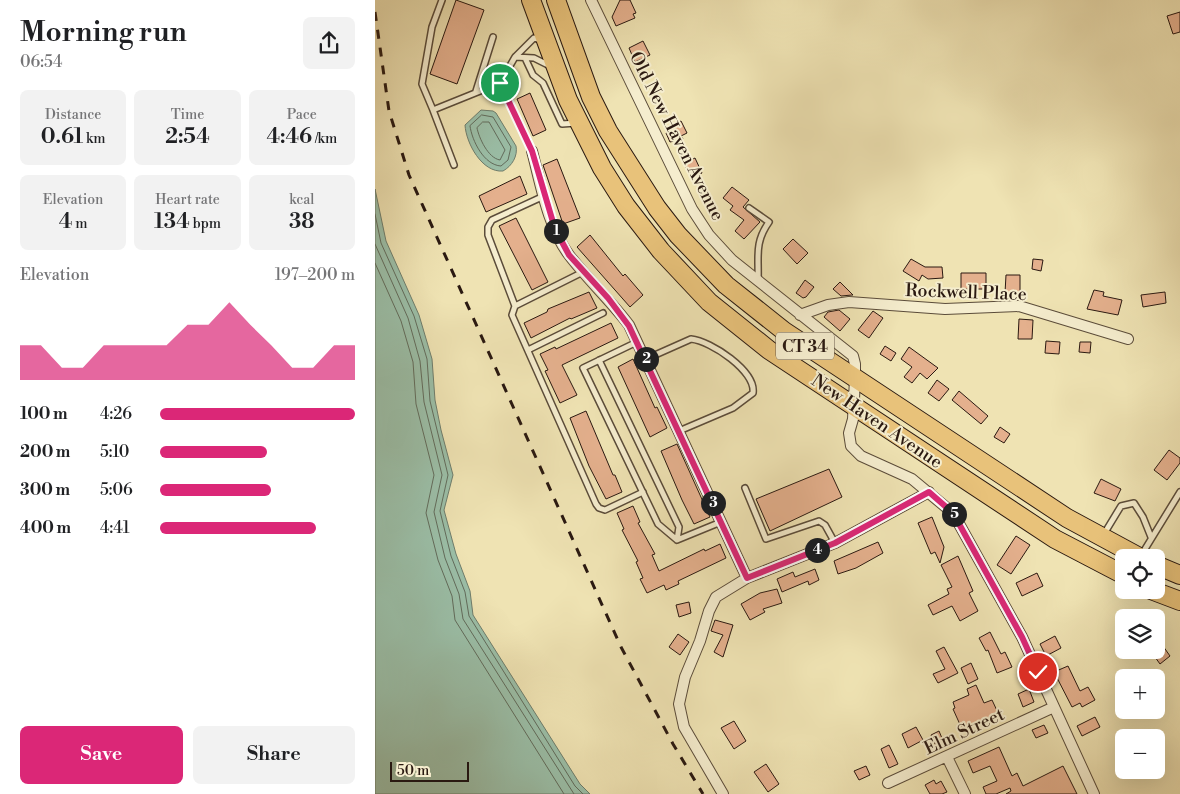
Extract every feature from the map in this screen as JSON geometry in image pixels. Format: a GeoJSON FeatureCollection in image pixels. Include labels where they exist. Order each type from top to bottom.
{"type":"FeatureCollection","features":[{"type":"Feature","properties":{"kind":"highway","name":"New Haven Avenue"},"geometry":{"type":"LineString","coordinates":[[531,0],[578,123],[603,168],[626,206],[685,278],[709,302],[769,350],[1055,539],[1115,570]]}},
{"type":"Feature","properties":{"kind":"highway","name":"New Haven Avenue"},"geometry":{"type":"LineString","coordinates":[[556,0],[591,98],[636,178],[678,235],[726,285],[758,313],[855,379],[1067,518],[1125,549]]}},
{"type":"Feature","properties":{"kind":"highway"},"geometry":{"type":"LineString","coordinates":[[547,42],[568,36]]}},
{"type":"Feature","properties":{"kind":"highway"},"geometry":{"type":"LineString","coordinates":[[1165,569],[1180,575]]}},
{"type":"Feature","properties":{"kind":"highway"},"geometry":{"type":"LineString","coordinates":[[1165,595],[1180,601]]}},
{"type":"Feature","properties":{"kind":"street","name":"Old New Haven Avenue"},"geometry":{"type":"LineString","coordinates":[[591,0],[693,209],[709,235],[732,260],[800,316],[853,356],[855,379],[849,439],[856,451],[869,460],[901,472],[929,492],[953,513],[1022,637],[1094,794]]}},
{"type":"Feature","properties":{"kind":"street"},"geometry":{"type":"LineString","coordinates":[[532,151],[555,229],[569,255],[629,326],[747,578]]}},
{"type":"Feature","properties":{"kind":"street","name":"Rockwell Place"},"geometry":{"type":"LineString","coordinates":[[800,316],[829,305],[849,302],[945,309],[1019,306],[1128,339]]}},
{"type":"Feature","properties":{"kind":"street"},"geometry":{"type":"LineString","coordinates":[[723,794],[684,727],[680,714],[679,695],[712,603],[722,592],[747,578],[835,543],[929,492]]}},
{"type":"Feature","properties":{"kind":"street","name":"Elm Street"},"geometry":{"type":"LineString","coordinates":[[888,783],[1054,707]]}},
{"type":"Feature","properties":{"kind":"street"},"geometry":{"type":"LineString","coordinates":[[947,757],[965,794]]}},
{"type":"Feature","properties":{"kind":"lane"},"geometry":{"type":"LineString","coordinates":[[442,0],[432,27],[421,84],[454,165]]}},
{"type":"Feature","properties":{"kind":"lane"},"geometry":{"type":"LineString","coordinates":[[476,92],[493,37]]}},
{"type":"Feature","properties":{"kind":"lane"},"geometry":{"type":"LineString","coordinates":[[433,110],[500,83],[515,57],[534,38],[547,42]]}},
{"type":"Feature","properties":{"kind":"lane"},"geometry":{"type":"LineString","coordinates":[[515,57],[546,63],[561,80]]}},
{"type":"Feature","properties":{"kind":"lane"},"geometry":{"type":"LineString","coordinates":[[525,58],[533,76],[543,83],[562,124],[578,123]]}},
{"type":"Feature","properties":{"kind":"lane"},"geometry":{"type":"LineString","coordinates":[[500,83],[532,151]]}},
{"type":"Feature","properties":{"kind":"lane"},"geometry":{"type":"LineString","coordinates":[[545,196],[492,220],[488,227],[488,235],[515,306],[512,315],[599,508],[605,510],[643,492]]}},
{"type":"Feature","properties":{"kind":"lane"},"geometry":{"type":"LineString","coordinates":[[749,208],[769,222],[761,233],[757,244],[758,281]]}},
{"type":"Feature","properties":{"kind":"lane"},"geometry":{"type":"LineString","coordinates":[[515,306],[584,271]]}},
{"type":"Feature","properties":{"kind":"lane"},"geometry":{"type":"LineString","coordinates":[[528,350],[603,313]]}},
{"type":"Feature","properties":{"kind":"lane"},"geometry":{"type":"LineString","coordinates":[[646,359],[691,339],[706,342],[719,350],[748,374],[754,387],[753,393],[733,408],[679,431]]}},
{"type":"Feature","properties":{"kind":"lane"},"geometry":{"type":"LineString","coordinates":[[637,342],[583,368],[658,524],[677,540]]}},
{"type":"Feature","properties":{"kind":"lane"},"geometry":{"type":"LineString","coordinates":[[599,360],[679,527],[677,540]]}},
{"type":"Feature","properties":{"kind":"lane"},"geometry":{"type":"LineString","coordinates":[[745,488],[766,539],[819,521],[825,525],[835,543]]}},
{"type":"Feature","properties":{"kind":"lane"},"geometry":{"type":"LineString","coordinates":[[1145,549],[1180,492]]}},
{"type":"Feature","properties":{"kind":"lane"},"geometry":{"type":"LineString","coordinates":[[1102,537],[1121,506],[1133,503],[1143,517],[1151,537]]}},
{"type":"Feature","properties":{"kind":"lane"},"geometry":{"type":"LineString","coordinates":[[677,540],[721,522]]}},
{"type":"Feature","properties":{"kind":"water"},"geometry":{"type":"Polygon","coordinates":[[[481,110],[496,113],[516,146],[514,160],[503,171],[488,167],[482,162],[476,156],[468,140],[465,125],[481,110]]]}},
{"type":"Feature","properties":{"kind":"water"},"geometry":{"type":"Polygon","coordinates":[[[375,189],[386,241],[419,315],[432,359],[435,400],[453,475],[444,510],[456,554],[470,591],[473,615],[580,784],[590,794],[375,794],[375,189]]]}},
{"type":"Feature","properties":{"kind":"building"},"geometry":{"type":"Polygon","coordinates":[[[456,0],[484,10],[457,84],[430,74],[456,0]]]}},
{"type":"Feature","properties":{"kind":"building"},"geometry":{"type":"Polygon","coordinates":[[[620,0],[630,0],[636,13],[633,14],[635,18],[616,26],[612,17],[620,0]]]}},
{"type":"Feature","properties":{"kind":"building"},"geometry":{"type":"Polygon","coordinates":[[[1180,12],[1180,32],[1173,34],[1167,16],[1180,12]]]}},
{"type":"Feature","properties":{"kind":"building"},"geometry":{"type":"Polygon","coordinates":[[[643,41],[650,55],[635,62],[629,48],[643,41]]]}},
{"type":"Feature","properties":{"kind":"building"},"geometry":{"type":"Polygon","coordinates":[[[530,93],[546,130],[533,136],[517,99],[530,93]]]}},
{"type":"Feature","properties":{"kind":"building"},"geometry":{"type":"Polygon","coordinates":[[[681,121],[687,133],[681,136],[683,139],[670,142],[666,133],[670,130],[669,127],[681,121]]]}},
{"type":"Feature","properties":{"kind":"building"},"geometry":{"type":"Polygon","coordinates":[[[695,158],[702,173],[691,178],[684,163],[695,158]]]}},
{"type":"Feature","properties":{"kind":"building"},"geometry":{"type":"Polygon","coordinates":[[[557,159],[580,218],[563,224],[543,165],[557,159]]]}},
{"type":"Feature","properties":{"kind":"building"},"geometry":{"type":"Polygon","coordinates":[[[520,176],[527,194],[486,212],[479,196],[520,176]]]}},
{"type":"Feature","properties":{"kind":"building"},"geometry":{"type":"Polygon","coordinates":[[[732,187],[749,200],[743,207],[760,222],[744,239],[735,231],[744,220],[730,210],[733,206],[723,198],[732,187]]]}},
{"type":"Feature","properties":{"kind":"building"},"geometry":{"type":"Polygon","coordinates":[[[516,218],[548,282],[532,290],[499,226],[516,218]]]}},
{"type":"Feature","properties":{"kind":"building"},"geometry":{"type":"Polygon","coordinates":[[[590,235],[623,276],[625,274],[643,295],[630,307],[577,247],[590,235]]]}},
{"type":"Feature","properties":{"kind":"building"},"geometry":{"type":"Polygon","coordinates":[[[793,239],[808,253],[797,264],[783,249],[793,239]]]}},
{"type":"Feature","properties":{"kind":"building"},"geometry":{"type":"Polygon","coordinates":[[[911,259],[925,267],[942,267],[943,278],[928,279],[922,275],[919,281],[903,271],[911,259]]]}},
{"type":"Feature","properties":{"kind":"building"},"geometry":{"type":"Polygon","coordinates":[[[1033,259],[1043,260],[1041,271],[1032,269],[1033,259]]]}},
{"type":"Feature","properties":{"kind":"building"},"geometry":{"type":"Polygon","coordinates":[[[961,273],[986,273],[986,289],[961,289],[961,273]]]}},
{"type":"Feature","properties":{"kind":"building"},"geometry":{"type":"Polygon","coordinates":[[[1006,275],[1020,275],[1020,294],[1005,293],[1006,275]]]}},
{"type":"Feature","properties":{"kind":"building"},"geometry":{"type":"Polygon","coordinates":[[[805,280],[814,287],[803,298],[796,293],[805,280]]]}},
{"type":"Feature","properties":{"kind":"building"},"geometry":{"type":"Polygon","coordinates":[[[840,282],[853,295],[841,296],[833,289],[840,282]]]}},
{"type":"Feature","properties":{"kind":"building"},"geometry":{"type":"Polygon","coordinates":[[[1094,290],[1104,292],[1103,296],[1122,300],[1118,315],[1087,309],[1094,290]]]}},
{"type":"Feature","properties":{"kind":"building"},"geometry":{"type":"Polygon","coordinates":[[[589,292],[597,308],[570,318],[531,338],[524,323],[547,312],[548,309],[589,292]]]}},
{"type":"Feature","properties":{"kind":"building"},"geometry":{"type":"Polygon","coordinates":[[[1165,292],[1166,303],[1143,307],[1141,295],[1165,292]]]}},
{"type":"Feature","properties":{"kind":"building"},"geometry":{"type":"Polygon","coordinates":[[[839,310],[850,319],[840,331],[824,317],[828,312],[839,310]]]}},
{"type":"Feature","properties":{"kind":"building"},"geometry":{"type":"Polygon","coordinates":[[[873,311],[883,318],[869,338],[858,330],[873,311]]]}},
{"type":"Feature","properties":{"kind":"building"},"geometry":{"type":"Polygon","coordinates":[[[1019,319],[1033,320],[1032,339],[1018,339],[1019,319]]]}},
{"type":"Feature","properties":{"kind":"building"},"geometry":{"type":"Polygon","coordinates":[[[611,323],[618,338],[562,365],[577,395],[560,403],[545,371],[548,370],[540,354],[555,347],[556,349],[611,323]]]}},
{"type":"Feature","properties":{"kind":"building"},"geometry":{"type":"Polygon","coordinates":[[[1046,341],[1060,342],[1059,354],[1045,353],[1046,341]]]}},
{"type":"Feature","properties":{"kind":"building"},"geometry":{"type":"Polygon","coordinates":[[[1080,342],[1091,342],[1090,353],[1079,352],[1080,342]]]}},
{"type":"Feature","properties":{"kind":"building"},"geometry":{"type":"Polygon","coordinates":[[[885,346],[896,353],[891,361],[880,354],[885,346]]]}},
{"type":"Feature","properties":{"kind":"building"},"geometry":{"type":"Polygon","coordinates":[[[909,347],[938,368],[927,379],[920,373],[912,383],[904,377],[912,367],[901,359],[909,347]]]}},
{"type":"Feature","properties":{"kind":"building"},"geometry":{"type":"Polygon","coordinates":[[[633,359],[655,408],[657,407],[667,428],[650,437],[618,367],[633,359]]]}},
{"type":"Feature","properties":{"kind":"building"},"geometry":{"type":"Polygon","coordinates":[[[937,380],[949,389],[939,401],[928,393],[937,380]]]}},
{"type":"Feature","properties":{"kind":"building"},"geometry":{"type":"Polygon","coordinates":[[[959,391],[988,416],[981,424],[952,400],[959,391]]]}},
{"type":"Feature","properties":{"kind":"building"},"geometry":{"type":"Polygon","coordinates":[[[586,411],[622,492],[606,499],[589,466],[570,418],[586,411]]]}},
{"type":"Feature","properties":{"kind":"building"},"geometry":{"type":"Polygon","coordinates":[[[1000,427],[1010,434],[1004,443],[994,437],[1000,427]]]}},
{"type":"Feature","properties":{"kind":"building"},"geometry":{"type":"Polygon","coordinates":[[[677,444],[710,517],[694,524],[661,451],[677,444]]]}},
{"type":"Feature","properties":{"kind":"building"},"geometry":{"type":"Polygon","coordinates":[[[1169,450],[1180,458],[1180,463],[1167,480],[1154,470],[1169,450]]]}},
{"type":"Feature","properties":{"kind":"building"},"geometry":{"type":"Polygon","coordinates":[[[829,469],[842,497],[770,531],[756,499],[829,469]]]}},
{"type":"Feature","properties":{"kind":"building"},"geometry":{"type":"Polygon","coordinates":[[[1101,479],[1121,489],[1115,501],[1094,493],[1101,479]]]}},
{"type":"Feature","properties":{"kind":"building"},"geometry":{"type":"Polygon","coordinates":[[[633,506],[640,522],[638,523],[655,554],[652,555],[659,571],[704,549],[705,551],[720,544],[726,558],[678,581],[679,584],[666,590],[664,585],[647,593],[640,579],[643,578],[636,562],[638,561],[622,530],[624,529],[617,513],[633,506]]]}},
{"type":"Feature","properties":{"kind":"building"},"geometry":{"type":"Polygon","coordinates":[[[932,517],[944,547],[940,563],[935,552],[931,554],[918,523],[932,517]]]}},
{"type":"Feature","properties":{"kind":"building"},"geometry":{"type":"Polygon","coordinates":[[[1016,536],[1030,545],[1011,574],[997,565],[1016,536]]]}},
{"type":"Feature","properties":{"kind":"building"},"geometry":{"type":"Polygon","coordinates":[[[878,542],[883,553],[856,568],[838,574],[834,561],[878,542]]]}},
{"type":"Feature","properties":{"kind":"building"},"geometry":{"type":"Polygon","coordinates":[[[958,556],[973,591],[969,593],[978,611],[960,621],[952,606],[933,615],[928,605],[949,594],[947,589],[952,587],[941,565],[958,556]]]}},
{"type":"Feature","properties":{"kind":"building"},"geometry":{"type":"Polygon","coordinates":[[[815,569],[819,580],[809,585],[808,581],[782,592],[777,579],[793,572],[795,577],[815,569]]]}},
{"type":"Feature","properties":{"kind":"building"},"geometry":{"type":"Polygon","coordinates":[[[1037,573],[1043,586],[1022,596],[1016,583],[1037,573]]]}},
{"type":"Feature","properties":{"kind":"building"},"geometry":{"type":"Polygon","coordinates":[[[777,589],[782,603],[763,609],[765,612],[750,620],[741,604],[760,593],[777,589]]]}},
{"type":"Feature","properties":{"kind":"building"},"geometry":{"type":"Polygon","coordinates":[[[689,602],[691,613],[679,617],[676,605],[689,602]]]}},
{"type":"Feature","properties":{"kind":"building"},"geometry":{"type":"Polygon","coordinates":[[[715,620],[733,625],[723,657],[714,652],[723,635],[711,631],[715,620]]]}},
{"type":"Feature","properties":{"kind":"building"},"geometry":{"type":"Polygon","coordinates":[[[990,632],[1001,654],[1005,652],[1012,667],[997,673],[988,650],[986,651],[979,638],[990,632]]]}},
{"type":"Feature","properties":{"kind":"building"},"geometry":{"type":"Polygon","coordinates":[[[678,634],[689,642],[680,655],[669,647],[678,634]]]}},
{"type":"Feature","properties":{"kind":"building"},"geometry":{"type":"Polygon","coordinates":[[[1055,636],[1061,648],[1046,656],[1040,644],[1055,636]]]}},
{"type":"Feature","properties":{"kind":"building"},"geometry":{"type":"Polygon","coordinates":[[[944,647],[958,673],[938,683],[933,674],[945,669],[936,651],[944,647]]]}},
{"type":"Feature","properties":{"kind":"building"},"geometry":{"type":"Polygon","coordinates":[[[1165,649],[1170,656],[1160,664],[1156,659],[1165,659],[1165,649]]]}},
{"type":"Feature","properties":{"kind":"building"},"geometry":{"type":"Polygon","coordinates":[[[971,663],[978,679],[968,684],[961,668],[971,663]]]}},
{"type":"Feature","properties":{"kind":"building"},"geometry":{"type":"Polygon","coordinates":[[[1068,666],[1080,691],[1088,687],[1095,700],[1082,707],[1080,703],[1072,707],[1054,672],[1068,666]]]}},
{"type":"Feature","properties":{"kind":"building"},"geometry":{"type":"Polygon","coordinates":[[[976,685],[984,703],[992,700],[1000,717],[987,723],[985,719],[962,729],[953,709],[955,708],[953,702],[969,695],[967,689],[976,685]]]}},
{"type":"Feature","properties":{"kind":"building"},"geometry":{"type":"Polygon","coordinates":[[[1029,689],[1034,702],[1023,707],[1018,694],[1029,689]]]}},
{"type":"Feature","properties":{"kind":"building"},"geometry":{"type":"Polygon","coordinates":[[[1095,717],[1100,727],[1082,736],[1077,726],[1095,717]]]}},
{"type":"Feature","properties":{"kind":"building"},"geometry":{"type":"Polygon","coordinates":[[[734,721],[746,741],[734,749],[721,728],[734,721]]]}},
{"type":"Feature","properties":{"kind":"building"},"geometry":{"type":"Polygon","coordinates":[[[1044,725],[1048,733],[1036,738],[1032,730],[1044,725]]]}},
{"type":"Feature","properties":{"kind":"building"},"geometry":{"type":"Polygon","coordinates":[[[916,727],[923,740],[908,748],[902,734],[916,727]]]}},
{"type":"Feature","properties":{"kind":"building"},"geometry":{"type":"Polygon","coordinates":[[[939,731],[944,743],[936,746],[931,735],[939,731]]]}},
{"type":"Feature","properties":{"kind":"building"},"geometry":{"type":"Polygon","coordinates":[[[889,745],[898,764],[889,768],[881,749],[889,745]]]}},
{"type":"Feature","properties":{"kind":"building"},"geometry":{"type":"Polygon","coordinates":[[[999,747],[1012,776],[1017,773],[1023,786],[1063,766],[1077,794],[1006,794],[1011,791],[1010,788],[996,794],[986,794],[983,787],[997,781],[990,766],[973,773],[968,761],[999,747]]]}},
{"type":"Feature","properties":{"kind":"building"},"geometry":{"type":"Polygon","coordinates":[[[766,764],[779,784],[768,792],[754,772],[766,764]]]}},
{"type":"Feature","properties":{"kind":"building"},"geometry":{"type":"Polygon","coordinates":[[[866,766],[870,775],[859,780],[854,771],[866,766]]]}},
{"type":"Feature","properties":{"kind":"building"},"geometry":{"type":"Polygon","coordinates":[[[934,780],[936,784],[941,781],[947,792],[930,794],[925,785],[934,780]]]}},
{"type":"Feature","properties":{"kind":"railway"},"geometry":{"type":"LineString","coordinates":[[375,12],[389,111],[409,175],[621,647],[673,744],[703,794]]}},
{"type":"Feature","properties":{"kind":"route"},"geometry":{"type":"LineString","coordinates":[[500,83],[532,151],[555,229],[569,255],[608,298],[629,326],[747,578],[835,543],[929,492],[953,513],[1022,637],[1038,672]]}}]}
